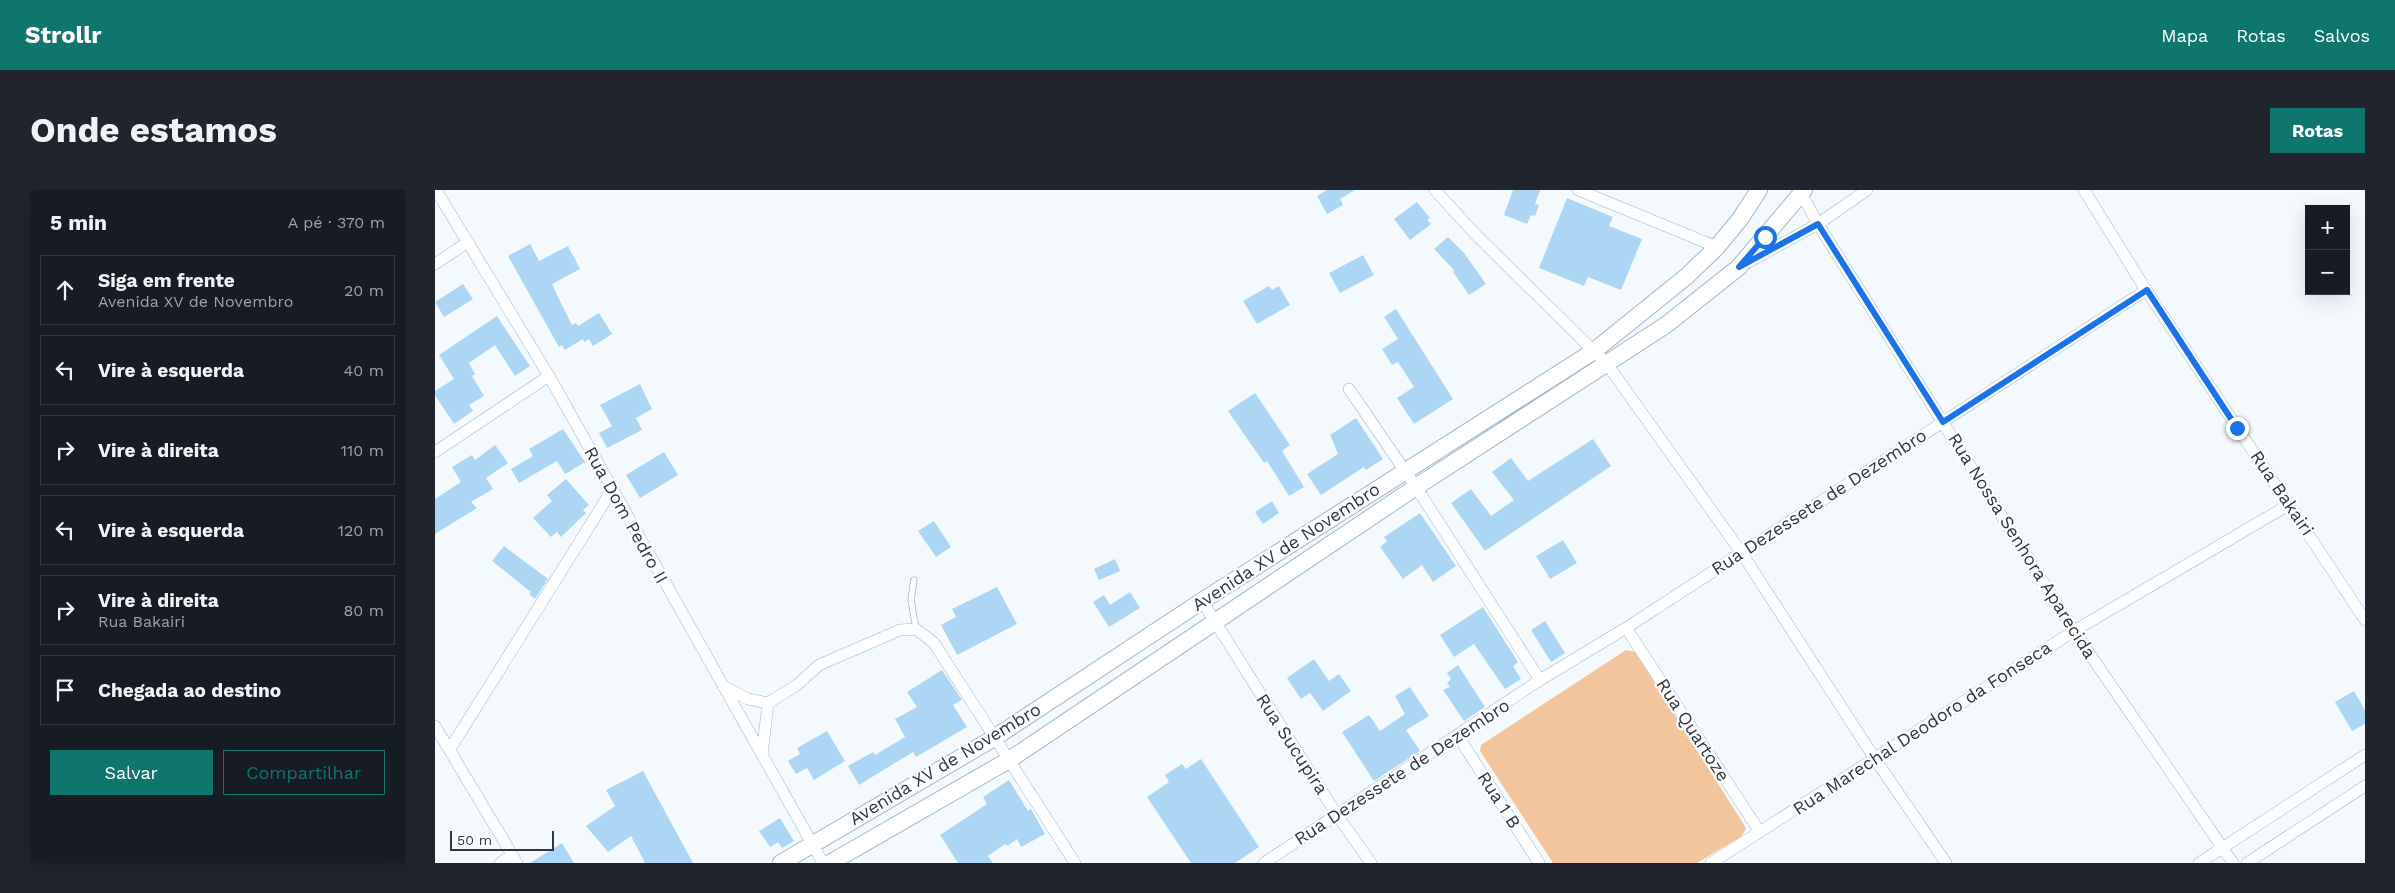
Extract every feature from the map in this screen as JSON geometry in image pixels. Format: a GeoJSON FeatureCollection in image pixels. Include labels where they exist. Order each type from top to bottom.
{"type":"FeatureCollection","features":[{"type":"Feature","properties":{"kind":"main road","name":"Avenida XV de Novembro"},"geometry":{"type":"LineString","coordinates":[[781,863],[812,843],[994,738],[1202,601],[1594,351],[1687,276],[1717,247],[1740,219],[1759,190]]}},
{"type":"Feature","properties":{"kind":"main road","name":"Avenida XV de Novembro"},"geometry":{"type":"LineString","coordinates":[[830,863],[1009,760],[1215,624],[1416,487],[1666,325],[1739,267],[1803,192]]}},
{"type":"Feature","properties":{"kind":"street","name":"Rua Dom Pedro II"},"geometry":{"type":"LineString","coordinates":[[435,190],[549,376],[823,863]]}},
{"type":"Feature","properties":{"kind":"street"},"geometry":{"type":"LineString","coordinates":[[1578,190],[1717,247]]}},
{"type":"Feature","properties":{"kind":"street"},"geometry":{"type":"LineString","coordinates":[[1739,267],[1818,224],[1867,190]]}},
{"type":"Feature","properties":{"kind":"street","name":"Rua Bakairi"},"geometry":{"type":"LineString","coordinates":[[2084,190],[2147,290],[2365,620]]}},
{"type":"Feature","properties":{"kind":"street"},"geometry":{"type":"LineString","coordinates":[[1439,192],[1474,233],[1607,364],[1741,552],[1875,759],[1946,863]]}},
{"type":"Feature","properties":{"kind":"street","name":"Rua Nossa Senhora Aparecida"},"geometry":{"type":"LineString","coordinates":[[1803,192],[1818,224],[2074,631],[2233,863]]}},
{"type":"Feature","properties":{"kind":"street"},"geometry":{"type":"LineString","coordinates":[[435,264],[467,242]]}},
{"type":"Feature","properties":{"kind":"street","name":"Rua Dezessete de Dezembro"},"geometry":{"type":"LineString","coordinates":[[1264,863],[1540,680],[1626,628],[2147,290]]}},
{"type":"Feature","properties":{"kind":"street"},"geometry":{"type":"LineString","coordinates":[[435,452],[549,376]]}},
{"type":"Feature","properties":{"kind":"street"},"geometry":{"type":"LineString","coordinates":[[1349,390],[1416,487],[1540,680]]}},
{"type":"Feature","properties":{"kind":"street"},"geometry":{"type":"LineString","coordinates":[[450,749],[612,490]]}},
{"type":"Feature","properties":{"kind":"street","name":"Rua Marechal Deodoro da Fonseca"},"geometry":{"type":"LineString","coordinates":[[1711,863],[2074,631],[2290,504]]}},
{"type":"Feature","properties":{"kind":"street","name":"Rua Sucupira"},"geometry":{"type":"LineString","coordinates":[[1202,601],[1337,814],[1371,863]]}},
{"type":"Feature","properties":{"kind":"street","name":"Rua Quartoze"},"geometry":{"type":"LineString","coordinates":[[1626,628],[1760,832]]}},
{"type":"Feature","properties":{"kind":"street"},"geometry":{"type":"LineString","coordinates":[[723,685],[748,699],[768,703],[797,685],[819,664],[901,630],[916,629],[933,643],[1075,863]]}},
{"type":"Feature","properties":{"kind":"street"},"geometry":{"type":"LineString","coordinates":[[762,755],[768,703]]}},
{"type":"Feature","properties":{"kind":"street"},"geometry":{"type":"LineString","coordinates":[[435,726],[514,859],[500,863]]}},
{"type":"Feature","properties":{"kind":"street","name":"Rua 1 B"},"geometry":{"type":"LineString","coordinates":[[1458,736],[1539,863]]}},
{"type":"Feature","properties":{"kind":"street"},"geometry":{"type":"LineString","coordinates":[[2199,863],[2365,755]]}},
{"type":"Feature","properties":{"kind":"street"},"geometry":{"type":"LineString","coordinates":[[2247,863],[2365,786]]}},
{"type":"Feature","properties":{"kind":"lane"},"geometry":{"type":"LineString","coordinates":[[913,580],[911,600],[916,629]]}},
{"type":"Feature","properties":{"kind":"shaded area"},"geometry":{"type":"Polygon","coordinates":[[[1626,650],[1635,652],[1746,828],[1742,836],[1697,863],[1553,863],[1480,751],[1481,745],[1626,650]]]}},
{"type":"Feature","properties":{"kind":"building"},"geometry":{"type":"Polygon","coordinates":[[[1327,190],[1355,190],[1340,199],[1343,205],[1327,214],[1317,196],[1327,190]]]}},
{"type":"Feature","properties":{"kind":"building"},"geometry":{"type":"Polygon","coordinates":[[[1513,190],[1540,190],[1535,204],[1539,205],[1535,216],[1531,215],[1527,224],[1504,215],[1513,190]]]}},
{"type":"Feature","properties":{"kind":"building"},"geometry":{"type":"Polygon","coordinates":[[[1567,198],[1613,217],[1609,226],[1642,239],[1621,290],[1588,277],[1584,286],[1539,268],[1567,198]]]}},
{"type":"Feature","properties":{"kind":"building"},"geometry":{"type":"Polygon","coordinates":[[[1417,202],[1430,218],[1427,220],[1431,224],[1410,240],[1394,219],[1417,202]]]}},
{"type":"Feature","properties":{"kind":"building"},"geometry":{"type":"Polygon","coordinates":[[[1448,237],[1464,253],[1486,284],[1469,295],[1453,272],[1454,270],[1434,249],[1448,237]]]}},
{"type":"Feature","properties":{"kind":"building"},"geometry":{"type":"Polygon","coordinates":[[[530,244],[539,261],[568,246],[580,269],[552,284],[572,325],[576,323],[578,326],[599,313],[612,334],[593,346],[589,339],[584,342],[583,339],[565,350],[562,345],[559,347],[508,256],[530,244]]]}},
{"type":"Feature","properties":{"kind":"building"},"geometry":{"type":"Polygon","coordinates":[[[1363,255],[1374,275],[1340,293],[1329,273],[1363,255]]]}},
{"type":"Feature","properties":{"kind":"building"},"geometry":{"type":"Polygon","coordinates":[[[463,284],[473,299],[444,317],[435,302],[463,284]]]}},
{"type":"Feature","properties":{"kind":"building"},"geometry":{"type":"Polygon","coordinates":[[[1269,286],[1272,290],[1279,286],[1290,305],[1257,324],[1243,301],[1269,286]]]}},
{"type":"Feature","properties":{"kind":"building"},"geometry":{"type":"Polygon","coordinates":[[[1396,309],[1453,399],[1414,424],[1397,398],[1414,387],[1398,362],[1392,365],[1382,349],[1398,339],[1384,317],[1396,309]]]}},
{"type":"Feature","properties":{"kind":"building"},"geometry":{"type":"Polygon","coordinates":[[[497,316],[530,366],[515,376],[495,345],[469,363],[475,374],[472,376],[484,396],[469,405],[473,411],[454,424],[435,395],[435,391],[454,379],[439,355],[497,316]]]}},
{"type":"Feature","properties":{"kind":"building"},"geometry":{"type":"Polygon","coordinates":[[[640,384],[652,409],[636,418],[642,430],[607,448],[599,433],[612,426],[600,405],[640,384]]]}},
{"type":"Feature","properties":{"kind":"building"},"geometry":{"type":"Polygon","coordinates":[[[1255,393],[1290,445],[1282,451],[1304,487],[1289,496],[1267,461],[1264,463],[1228,411],[1255,393]]]}},
{"type":"Feature","properties":{"kind":"building"},"geometry":{"type":"Polygon","coordinates":[[[1356,418],[1383,459],[1366,470],[1364,467],[1321,495],[1307,474],[1338,454],[1330,435],[1356,418]]]}},
{"type":"Feature","properties":{"kind":"building"},"geometry":{"type":"Polygon","coordinates":[[[563,429],[585,462],[565,474],[557,461],[519,483],[511,469],[533,456],[529,449],[563,429]]]}},
{"type":"Feature","properties":{"kind":"building"},"geometry":{"type":"Polygon","coordinates":[[[1593,439],[1611,466],[1485,551],[1451,503],[1471,489],[1491,516],[1514,500],[1492,472],[1511,458],[1528,481],[1593,439]]]}},
{"type":"Feature","properties":{"kind":"building"},"geometry":{"type":"Polygon","coordinates":[[[495,445],[508,463],[486,478],[493,489],[471,502],[477,508],[435,534],[435,499],[461,482],[452,467],[472,455],[475,460],[495,445]]]}},
{"type":"Feature","properties":{"kind":"building"},"geometry":{"type":"Polygon","coordinates":[[[664,452],[678,475],[640,498],[626,475],[664,452]]]}},
{"type":"Feature","properties":{"kind":"building"},"geometry":{"type":"Polygon","coordinates":[[[566,479],[589,505],[583,510],[586,513],[561,537],[557,532],[551,537],[533,518],[552,501],[547,495],[566,479]]]}},
{"type":"Feature","properties":{"kind":"building"},"geometry":{"type":"Polygon","coordinates":[[[1272,501],[1279,513],[1263,524],[1255,512],[1272,501]]]}},
{"type":"Feature","properties":{"kind":"building"},"geometry":{"type":"Polygon","coordinates":[[[1420,513],[1456,566],[1433,582],[1422,565],[1403,579],[1380,547],[1387,541],[1384,537],[1420,513]]]}},
{"type":"Feature","properties":{"kind":"building"},"geometry":{"type":"Polygon","coordinates":[[[934,521],[951,547],[936,557],[918,531],[934,521]]]}},
{"type":"Feature","properties":{"kind":"building"},"geometry":{"type":"Polygon","coordinates":[[[1563,540],[1577,563],[1550,579],[1536,556],[1563,540]]]}},
{"type":"Feature","properties":{"kind":"building"},"geometry":{"type":"Polygon","coordinates":[[[504,546],[548,579],[535,599],[529,594],[531,592],[492,561],[504,546]]]}},
{"type":"Feature","properties":{"kind":"building"},"geometry":{"type":"Polygon","coordinates":[[[1115,559],[1120,571],[1099,580],[1094,569],[1115,559]]]}},
{"type":"Feature","properties":{"kind":"building"},"geometry":{"type":"Polygon","coordinates":[[[997,587],[1017,624],[957,655],[941,625],[956,617],[952,609],[997,587]]]}},
{"type":"Feature","properties":{"kind":"building"},"geometry":{"type":"Polygon","coordinates":[[[1130,592],[1140,608],[1109,627],[1093,602],[1104,595],[1110,605],[1130,592]]]}},
{"type":"Feature","properties":{"kind":"building"},"geometry":{"type":"Polygon","coordinates":[[[1483,607],[1518,662],[1513,666],[1521,679],[1505,689],[1474,644],[1454,657],[1440,635],[1483,607]]]}},
{"type":"Feature","properties":{"kind":"building"},"geometry":{"type":"Polygon","coordinates":[[[1545,621],[1565,653],[1551,662],[1531,630],[1545,621]]]}},
{"type":"Feature","properties":{"kind":"building"},"geometry":{"type":"Polygon","coordinates":[[[1314,659],[1329,681],[1339,674],[1351,691],[1323,711],[1310,693],[1301,699],[1287,678],[1314,659]]]}},
{"type":"Feature","properties":{"kind":"building"},"geometry":{"type":"Polygon","coordinates":[[[1458,665],[1485,707],[1464,721],[1443,690],[1450,687],[1447,683],[1451,679],[1447,673],[1458,665]]]}},
{"type":"Feature","properties":{"kind":"building"},"geometry":{"type":"Polygon","coordinates":[[[942,670],[962,700],[953,705],[967,727],[916,757],[913,752],[859,785],[848,766],[873,752],[875,755],[905,737],[895,719],[917,707],[907,692],[942,670]]]}},
{"type":"Feature","properties":{"kind":"building"},"geometry":{"type":"Polygon","coordinates":[[[1410,687],[1429,716],[1406,730],[1420,751],[1374,781],[1342,732],[1369,715],[1380,731],[1405,714],[1395,696],[1410,687]]]}},
{"type":"Feature","properties":{"kind":"building"},"geometry":{"type":"Polygon","coordinates":[[[2354,691],[2365,710],[2365,724],[2352,731],[2335,702],[2354,691]]]}},
{"type":"Feature","properties":{"kind":"building"},"geometry":{"type":"Polygon","coordinates":[[[827,731],[845,761],[814,780],[807,768],[796,774],[788,761],[800,754],[797,748],[827,731]]]}},
{"type":"Feature","properties":{"kind":"building"},"geometry":{"type":"Polygon","coordinates":[[[1201,759],[1259,847],[1235,863],[1191,863],[1147,797],[1169,782],[1165,775],[1182,764],[1186,769],[1201,759]]]}},
{"type":"Feature","properties":{"kind":"building"},"geometry":{"type":"Polygon","coordinates":[[[643,771],[693,863],[645,863],[631,836],[608,852],[586,826],[615,806],[606,790],[643,771]]]}},
{"type":"Feature","properties":{"kind":"building"},"geometry":{"type":"Polygon","coordinates":[[[1009,780],[1028,811],[1031,809],[1045,834],[1021,847],[1017,839],[1007,846],[1005,844],[988,856],[993,863],[958,863],[940,835],[987,804],[983,797],[1009,780]]]}},
{"type":"Feature","properties":{"kind":"building"},"geometry":{"type":"Polygon","coordinates":[[[780,818],[794,841],[782,848],[778,842],[770,847],[759,831],[780,818]]]}},
{"type":"Feature","properties":{"kind":"building"},"geometry":{"type":"Polygon","coordinates":[[[562,843],[574,863],[530,863],[562,843]]]}},
{"type":"Feature","properties":{"kind":"route"},"geometry":{"type":"LineString","coordinates":[[1765,237],[1739,267],[1818,224],[1943,422],[2147,290],[2237,428]]}}]}
